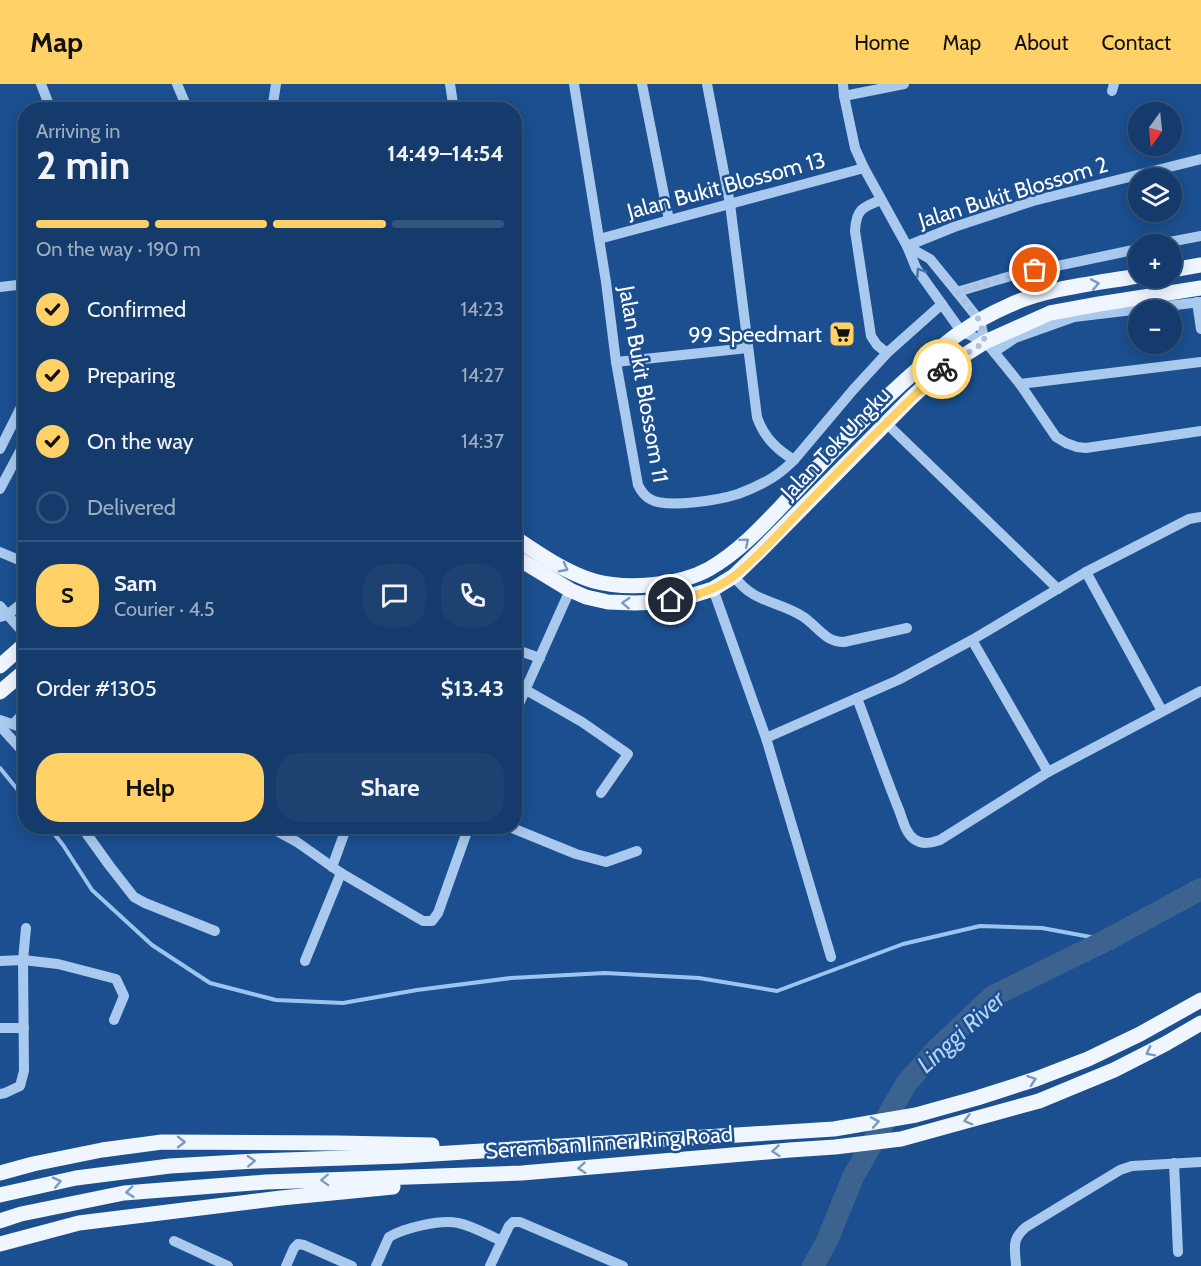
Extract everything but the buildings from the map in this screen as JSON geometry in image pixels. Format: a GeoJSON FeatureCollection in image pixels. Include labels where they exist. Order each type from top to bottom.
{"type":"FeatureCollection","features":[{"type":"Feature","properties":{"kind":"main road"},"geometry":{"type":"LineString","coordinates":[[1182,268],[1201,265]]}},
{"type":"Feature","properties":{"kind":"main road","name":"Jalan Tok Ungku"},"geometry":{"type":"LineString","coordinates":[[522,542],[576,574],[594,581],[616,585],[639,586],[663,583],[707,570],[755,534],[851,431],[961,331],[1011,304],[1048,293],[1128,278]]}},
{"type":"Feature","properties":{"kind":"main road","name":"Jalan Tok Ungku"},"geometry":{"type":"LineString","coordinates":[[522,561],[570,590],[586,597],[608,602],[635,603],[684,598],[713,589],[734,576],[944,368],[989,347],[1050,313],[1099,304],[1200,298]]}},
{"type":"Feature","properties":{"kind":"main road"},"geometry":{"type":"LineString","coordinates":[[0,666],[18,650]]}},
{"type":"Feature","properties":{"kind":"main road"},"geometry":{"type":"LineString","coordinates":[[0,692],[18,677]]}},
{"type":"Feature","properties":{"kind":"main road","name":"Seremban Inner Ring Road"},"geometry":{"type":"LineString","coordinates":[[0,1195],[76,1178],[170,1166],[401,1156],[834,1129],[916,1115],[1026,1082],[1088,1059],[1140,1034],[1201,1000]]}},
{"type":"Feature","properties":{"kind":"main road","name":"Seremban Inner Ring Road"},"geometry":{"type":"LineString","coordinates":[[0,1221],[21,1214],[124,1193],[266,1182],[522,1173],[835,1147],[901,1139],[1039,1101],[1114,1071],[1201,1023]]}},
{"type":"Feature","properties":{"kind":"main road"},"geometry":{"type":"LineString","coordinates":[[0,1173],[102,1150],[162,1142],[339,1143],[531,1148]]}},
{"type":"Feature","properties":{"kind":"main road"},"geometry":{"type":"LineString","coordinates":[[0,1244],[79,1223],[281,1198],[522,1173]]}},
{"type":"Feature","properties":{"kind":"street"},"geometry":{"type":"LineString","coordinates":[[41,84],[48,102]]}},
{"type":"Feature","properties":{"kind":"street"},"geometry":{"type":"LineString","coordinates":[[177,84],[185,102]]}},
{"type":"Feature","properties":{"kind":"street"},"geometry":{"type":"LineString","coordinates":[[273,102],[276,84]]}},
{"type":"Feature","properties":{"kind":"street"},"geometry":{"type":"LineString","coordinates":[[450,84],[453,102]]}},
{"type":"Feature","properties":{"kind":"street","name":"Jalan Bukit Blossom 11"},"geometry":{"type":"LineString","coordinates":[[574,84],[616,362],[638,485],[648,499],[664,504],[692,503],[737,494],[771,479],[794,460],[887,353],[942,304]]}},
{"type":"Feature","properties":{"kind":"street"},"geometry":{"type":"LineString","coordinates":[[642,84],[669,220]]}},
{"type":"Feature","properties":{"kind":"street"},"geometry":{"type":"LineString","coordinates":[[707,84],[730,204],[757,417],[760,428],[770,442],[780,452],[794,460]]}},
{"type":"Feature","properties":{"kind":"street"},"geometry":{"type":"LineString","coordinates":[[843,84],[855,148],[907,246],[916,268],[961,331],[989,347],[1020,384],[1056,437],[1066,444],[1086,448],[1201,431]]}},
{"type":"Feature","properties":{"kind":"street"},"geometry":{"type":"LineString","coordinates":[[844,96],[904,84]]}},
{"type":"Feature","properties":{"kind":"street","name":"Jalan Bukit Blossom 2"},"geometry":{"type":"LineString","coordinates":[[907,246],[954,227],[1033,201],[1201,159]]}},
{"type":"Feature","properties":{"kind":"street","name":"Jalan Bukit Blossom 13"},"geometry":{"type":"LineString","coordinates":[[599,239],[864,168]]}},
{"type":"Feature","properties":{"kind":"street"},"geometry":{"type":"LineString","coordinates":[[881,200],[862,210],[855,218],[855,231],[871,336],[887,353]]}},
{"type":"Feature","properties":{"kind":"street"},"geometry":{"type":"LineString","coordinates":[[1182,240],[1201,236]]}},
{"type":"Feature","properties":{"kind":"street"},"geometry":{"type":"LineString","coordinates":[[907,246],[930,259],[957,292],[980,321],[989,347]]}},
{"type":"Feature","properties":{"kind":"street"},"geometry":{"type":"LineString","coordinates":[[957,292],[1014,274],[1128,251]]}},
{"type":"Feature","properties":{"kind":"street"},"geometry":{"type":"LineString","coordinates":[[0,287],[18,285]]}},
{"type":"Feature","properties":{"kind":"street"},"geometry":{"type":"LineString","coordinates":[[1200,298],[1201,329]]}},
{"type":"Feature","properties":{"kind":"street"},"geometry":{"type":"LineString","coordinates":[[616,362],[748,348]]}},
{"type":"Feature","properties":{"kind":"street"},"geometry":{"type":"LineString","coordinates":[[1020,384],[1201,362]]}},
{"type":"Feature","properties":{"kind":"street"},"geometry":{"type":"LineString","coordinates":[[0,449],[18,413]]}},
{"type":"Feature","properties":{"kind":"street"},"geometry":{"type":"LineString","coordinates":[[886,423],[1058,589]]}},
{"type":"Feature","properties":{"kind":"street"},"geometry":{"type":"LineString","coordinates":[[0,489],[18,455]]}},
{"type":"Feature","properties":{"kind":"street"},"geometry":{"type":"LineString","coordinates":[[766,738],[898,680],[972,640],[1086,572],[1189,519],[1201,517]]}},
{"type":"Feature","properties":{"kind":"street"},"geometry":{"type":"LineString","coordinates":[[0,552],[18,560]]}},
{"type":"Feature","properties":{"kind":"street"},"geometry":{"type":"LineString","coordinates":[[1086,572],[1162,711]]}},
{"type":"Feature","properties":{"kind":"street"},"geometry":{"type":"LineString","coordinates":[[734,576],[748,591],[803,616],[821,633],[837,642],[907,628]]}},
{"type":"Feature","properties":{"kind":"street"},"geometry":{"type":"LineString","coordinates":[[713,589],[766,738],[831,957]]}},
{"type":"Feature","properties":{"kind":"street"},"geometry":{"type":"LineString","coordinates":[[522,698],[570,590]]}},
{"type":"Feature","properties":{"kind":"street"},"geometry":{"type":"LineString","coordinates":[[18,604],[2,613],[18,628]]}},
{"type":"Feature","properties":{"kind":"street"},"geometry":{"type":"LineString","coordinates":[[972,640],[1048,772]]}},
{"type":"Feature","properties":{"kind":"street"},"geometry":{"type":"LineString","coordinates":[[522,652],[540,658]]}},
{"type":"Feature","properties":{"kind":"street"},"geometry":{"type":"LineString","coordinates":[[526,690],[582,722],[628,754],[601,793]]}},
{"type":"Feature","properties":{"kind":"street"},"geometry":{"type":"LineString","coordinates":[[857,698],[908,832],[914,839],[930,844],[1048,772],[1201,691]]}},
{"type":"Feature","properties":{"kind":"street"},"geometry":{"type":"LineString","coordinates":[[13,724],[18,719]]}},
{"type":"Feature","properties":{"kind":"street"},"geometry":{"type":"LineString","coordinates":[[0,720],[18,726]]}},
{"type":"Feature","properties":{"kind":"street"},"geometry":{"type":"LineString","coordinates":[[0,726],[18,745]]}},
{"type":"Feature","properties":{"kind":"street"},"geometry":{"type":"LineString","coordinates":[[522,832],[576,854],[606,862],[637,850]]}},
{"type":"Feature","properties":{"kind":"street"},"geometry":{"type":"LineString","coordinates":[[87,834],[134,897],[215,931]]}},
{"type":"Feature","properties":{"kind":"street"},"geometry":{"type":"LineString","coordinates":[[282,834],[337,870],[423,921],[432,921],[438,913],[466,834]]}},
{"type":"Feature","properties":{"kind":"street"},"geometry":{"type":"LineString","coordinates":[[305,961],[337,870],[345,834]]}},
{"type":"Feature","properties":{"kind":"street"},"geometry":{"type":"LineString","coordinates":[[0,1094],[20,1086],[24,1071],[23,960],[26,928]]}},
{"type":"Feature","properties":{"kind":"street"},"geometry":{"type":"LineString","coordinates":[[0,961],[23,960],[58,964],[116,980],[124,996],[114,1020]]}},
{"type":"Feature","properties":{"kind":"street"},"geometry":{"type":"LineString","coordinates":[[0,1028],[24,1028]]}},
{"type":"Feature","properties":{"kind":"street"},"geometry":{"type":"LineString","coordinates":[[1016,1266],[1015,1245],[1018,1234],[1120,1170],[1132,1166],[1201,1162]]}},
{"type":"Feature","properties":{"kind":"street"},"geometry":{"type":"LineString","coordinates":[[1174,1163],[1178,1252]]}},
{"type":"Feature","properties":{"kind":"street"},"geometry":{"type":"LineString","coordinates":[[376,1266],[389,1237],[407,1229],[454,1222],[502,1241]]}},
{"type":"Feature","properties":{"kind":"street"},"geometry":{"type":"LineString","coordinates":[[490,1266],[508,1226],[513,1222],[520,1222],[605,1263],[623,1266]]}},
{"type":"Feature","properties":{"kind":"street"},"geometry":{"type":"LineString","coordinates":[[174,1241],[228,1266]]}},
{"type":"Feature","properties":{"kind":"street"},"geometry":{"type":"LineString","coordinates":[[286,1266],[294,1248],[301,1244],[352,1266]]}},
{"type":"Feature","properties":{"kind":"waterway"},"geometry":{"type":"LineString","coordinates":[[0,768],[18,790]]}},
{"type":"Feature","properties":{"kind":"waterway"},"geometry":{"type":"LineString","coordinates":[[54,834],[92,890],[152,945],[210,983],[276,1000],[343,1003],[417,990],[511,978],[605,973],[699,978],[777,991],[903,944],[980,926],[1042,928],[1107,940]]}},
{"type":"Feature","properties":{"kind":"waterway","name":"Linggi River"},"geometry":{"type":"LineString","coordinates":[[813,1266],[827,1241],[853,1177],[906,1084],[935,1051],[993,996],[1107,940],[1201,889]]}},
{"type":"Feature","properties":{"kind":"way so far"},"geometry":{"type":"LineString","coordinates":[[942,369],[985,342],[980,321],[957,292],[1014,274],[1035,270]]}},
{"type":"Feature","properties":{"kind":"place","name":"99 Speedmart"},"geometry":{"type":"Point","coordinates":[842,334]}},
{"type":"Feature","properties":{"kind":"route"},"geometry":{"type":"LineString","coordinates":[[671,600],[713,589],[734,576],[942,369]]}}]}
